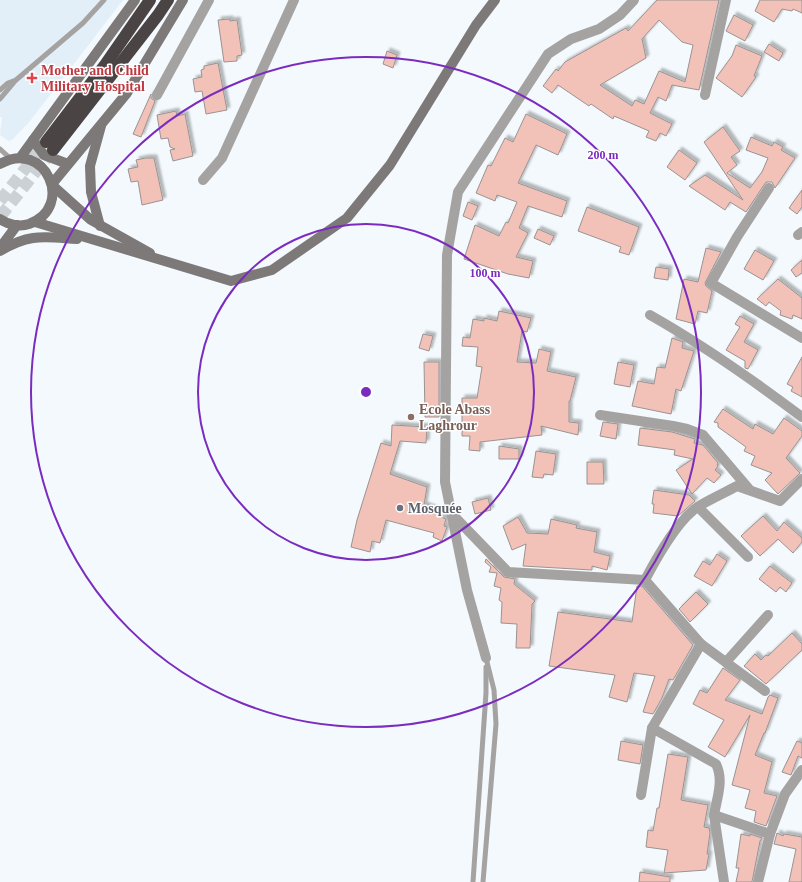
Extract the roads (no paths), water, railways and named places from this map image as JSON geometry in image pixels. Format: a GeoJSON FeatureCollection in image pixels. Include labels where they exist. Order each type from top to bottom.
{"type":"FeatureCollection","features":[{"type":"Feature","properties":{"kind":"highway"},"geometry":{"type":"LineString","coordinates":[[150,0],[50,146],[158,15],[168,0]]}},
{"type":"Feature","properties":{"kind":"street"},"geometry":{"type":"LineString","coordinates":[[8,160],[33,140],[135,0]]}},
{"type":"Feature","properties":{"kind":"street"},"geometry":{"type":"LineString","coordinates":[[0,219],[18,226],[35,222],[43,215],[50,206],[53,196],[52,184],[127,93],[183,0]]}},
{"type":"Feature","properties":{"kind":"street"},"geometry":{"type":"LineString","coordinates":[[157,95],[209,0]]}},
{"type":"Feature","properties":{"kind":"street"},"geometry":{"type":"LineString","coordinates":[[203,180],[222,158],[294,0]]}},
{"type":"Feature","properties":{"kind":"street"},"geometry":{"type":"LineString","coordinates":[[35,222],[231,281],[272,270],[347,218],[390,165],[476,25],[495,0]]}},
{"type":"Feature","properties":{"kind":"street"},"geometry":{"type":"LineString","coordinates":[[486,658],[467,590],[445,482],[447,255],[458,192],[548,54],[571,39],[599,28],[620,15],[634,0]]}},
{"type":"Feature","properties":{"kind":"street"},"geometry":{"type":"LineString","coordinates":[[705,94],[726,0]]}},
{"type":"Feature","properties":{"kind":"street"},"geometry":{"type":"LineString","coordinates":[[100,226],[91,192],[90,166],[102,123]]}},
{"type":"Feature","properties":{"kind":"street"},"geometry":{"type":"LineString","coordinates":[[33,140],[44,155],[68,164]]}},
{"type":"Feature","properties":{"kind":"street"},"geometry":{"type":"LineString","coordinates":[[8,160],[37,163],[44,168],[52,184],[91,220],[167,262]]}},
{"type":"Feature","properties":{"kind":"street"},"geometry":{"type":"LineString","coordinates":[[769,188],[737,237],[712,283],[802,338]]}},
{"type":"Feature","properties":{"kind":"street"},"geometry":{"type":"LineString","coordinates":[[1,245],[18,226]]}},
{"type":"Feature","properties":{"kind":"street"},"geometry":{"type":"LineString","coordinates":[[1,245],[12,244],[35,236],[91,240]]}},
{"type":"Feature","properties":{"kind":"street"},"geometry":{"type":"LineString","coordinates":[[650,315],[687,336],[764,388],[802,417]]}},
{"type":"Feature","properties":{"kind":"street"},"geometry":{"type":"LineString","coordinates":[[600,415],[687,429],[703,435],[749,489]]}},
{"type":"Feature","properties":{"kind":"street"},"geometry":{"type":"LineString","coordinates":[[645,580],[657,558],[687,516],[698,507],[737,486],[780,501],[802,479]]}},
{"type":"Feature","properties":{"kind":"street"},"geometry":{"type":"LineString","coordinates":[[698,507],[748,557]]}},
{"type":"Feature","properties":{"kind":"street"},"geometry":{"type":"LineString","coordinates":[[451,512],[508,572],[645,580],[701,644],[765,691]]}},
{"type":"Feature","properties":{"kind":"street"},"geometry":{"type":"LineString","coordinates":[[726,662],[768,615]]}},
{"type":"Feature","properties":{"kind":"street"},"geometry":{"type":"LineString","coordinates":[[641,795],[652,728],[701,644]]}},
{"type":"Feature","properties":{"kind":"street"},"geometry":{"type":"LineString","coordinates":[[652,728],[716,764],[720,772],[720,783],[714,815],[724,882]]}},
{"type":"Feature","properties":{"kind":"street"},"geometry":{"type":"LineString","coordinates":[[758,882],[770,834],[785,794],[802,770]]}},
{"type":"Feature","properties":{"kind":"street"},"geometry":{"type":"LineString","coordinates":[[714,815],[770,834]]}},
{"type":"Feature","properties":{"kind":"lane"},"geometry":{"type":"LineString","coordinates":[[0,99],[16,80],[83,23],[104,0]]}},
{"type":"Feature","properties":{"kind":"lane"},"geometry":{"type":"LineString","coordinates":[[0,90],[8,83],[16,80]]}},
{"type":"Feature","properties":{"kind":"lane"},"geometry":{"type":"LineString","coordinates":[[0,149],[8,160]]}},
{"type":"Feature","properties":{"kind":"lane"},"geometry":{"type":"LineString","coordinates":[[473,882],[486,700],[486,658]]}},
{"type":"Feature","properties":{"kind":"lane"},"geometry":{"type":"LineString","coordinates":[[483,882],[496,724],[494,690],[486,658]]}},
{"type":"Feature","properties":{"kind":"tunnel"},"geometry":{"type":"LineString","coordinates":[[0,201],[46,142]]}},
{"type":"Feature","properties":{"kind":"tunnel"},"geometry":{"type":"LineString","coordinates":[[0,217],[53,150]]}},
{"type":"Feature","properties":{"kind":"place","name":"Mother and Child Military Hospital"},"geometry":{"type":"Point","coordinates":[32,78]}},
{"type":"Feature","properties":{"kind":"place","name":"Ecole Abass Laghrour"},"geometry":{"type":"Point","coordinates":[411,417]}},
{"type":"Feature","properties":{"kind":"place","name":"Mosquée"},"geometry":{"type":"Point","coordinates":[400,508]}}]}
